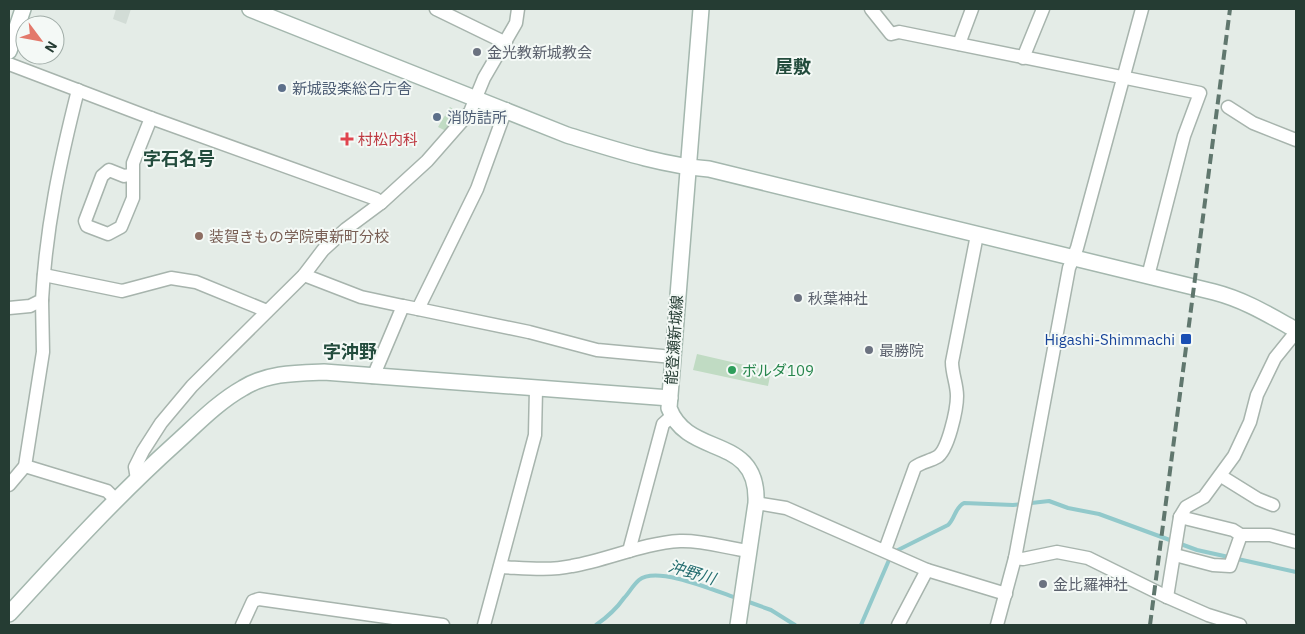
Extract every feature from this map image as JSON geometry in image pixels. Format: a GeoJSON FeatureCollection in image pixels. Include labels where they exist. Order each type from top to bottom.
{"type":"FeatureCollection","features":[{"type":"Feature","properties":{"kind":"street"},"geometry":{"type":"LineString","coordinates":[[9,51],[23,9]]}},
{"type":"Feature","properties":{"kind":"street"},"geometry":{"type":"LineString","coordinates":[[250,9],[591,142],[1236,298],[1296,331],[1275,358],[1257,395],[1250,422],[1234,456],[1204,497],[1186,507],[1180,517],[1176,555],[1167,597]]}},
{"type":"Feature","properties":{"kind":"street"},"geometry":{"type":"LineString","coordinates":[[436,9],[506,44]]}},
{"type":"Feature","properties":{"kind":"street"},"geometry":{"type":"LineString","coordinates":[[137,479],[135,467],[161,423],[192,386],[304,274],[323,250],[346,229],[381,203],[427,161],[470,112],[484,78],[506,44],[516,23],[518,9]]}},
{"type":"Feature","properties":{"kind":"street","name":"能登瀬新城線"},"geometry":{"type":"LineString","coordinates":[[672,416],[670,398],[701,9]]}},
{"type":"Feature","properties":{"kind":"street"},"geometry":{"type":"LineString","coordinates":[[872,9],[891,34],[899,32],[1200,93],[1184,136],[1148,276]]}},
{"type":"Feature","properties":{"kind":"street"},"geometry":{"type":"LineString","coordinates":[[959,44],[972,9]]}},
{"type":"Feature","properties":{"kind":"street"},"geometry":{"type":"LineString","coordinates":[[1023,58],[1043,9]]}},
{"type":"Feature","properties":{"kind":"street"},"geometry":{"type":"LineString","coordinates":[[997,625],[1015,558],[1050,369],[1073,259],[1142,9]]}},
{"type":"Feature","properties":{"kind":"street"},"geometry":{"type":"LineString","coordinates":[[9,64],[151,118],[330,182],[381,203]]}},
{"type":"Feature","properties":{"kind":"street"},"geometry":{"type":"LineString","coordinates":[[9,485],[25,466],[43,352],[42,300],[50,213],[58,170],[78,90]]}},
{"type":"Feature","properties":{"kind":"street"},"geometry":{"type":"LineString","coordinates":[[1228,107],[1253,123],[1296,140]]}},
{"type":"Feature","properties":{"kind":"street"},"geometry":{"type":"LineString","coordinates":[[418,309],[477,188],[506,110]]}},
{"type":"Feature","properties":{"kind":"street"},"geometry":{"type":"LineString","coordinates":[[133,174],[124,176],[109,170],[102,176],[85,221],[87,226],[108,234],[121,227],[133,198],[133,174],[133,163],[151,118]]}},
{"type":"Feature","properties":{"kind":"street"},"geometry":{"type":"LineString","coordinates":[[885,550],[915,467],[937,457],[943,451],[956,411],[957,394],[952,362],[977,235]]}},
{"type":"Feature","properties":{"kind":"street"},"geometry":{"type":"LineString","coordinates":[[304,274],[361,297],[520,330],[597,350],[673,357]]}},
{"type":"Feature","properties":{"kind":"street"},"geometry":{"type":"LineString","coordinates":[[44,276],[122,291],[171,278],[196,282],[267,311]]}},
{"type":"Feature","properties":{"kind":"street"},"geometry":{"type":"LineString","coordinates":[[9,308],[30,306],[42,300]]}},
{"type":"Feature","properties":{"kind":"street"},"geometry":{"type":"LineString","coordinates":[[373,377],[403,306]]}},
{"type":"Feature","properties":{"kind":"street"},"geometry":{"type":"LineString","coordinates":[[9,614],[115,499],[218,405],[243,387],[269,377],[294,373],[324,372],[670,398]]}},
{"type":"Feature","properties":{"kind":"street"},"geometry":{"type":"LineString","coordinates":[[484,625],[535,435],[536,389]]}},
{"type":"Feature","properties":{"kind":"street"},"geometry":{"type":"LineString","coordinates":[[628,551],[663,424],[672,416],[679,426],[694,436],[744,462],[753,474],[757,486],[738,625]]}},
{"type":"Feature","properties":{"kind":"street"},"geometry":{"type":"LineString","coordinates":[[25,466],[107,491],[115,499]]}},
{"type":"Feature","properties":{"kind":"street"},"geometry":{"type":"LineString","coordinates":[[1221,476],[1258,499],[1273,505]]}},
{"type":"Feature","properties":{"kind":"street"},"geometry":{"type":"LineString","coordinates":[[756,504],[786,508],[927,570],[1006,594]]}},
{"type":"Feature","properties":{"kind":"street"},"geometry":{"type":"LineString","coordinates":[[1180,517],[1233,530],[1241,535],[1270,535],[1296,542]]}},
{"type":"Feature","properties":{"kind":"street"},"geometry":{"type":"LineString","coordinates":[[1176,555],[1214,565],[1230,566],[1241,535]]}},
{"type":"Feature","properties":{"kind":"street"},"geometry":{"type":"LineString","coordinates":[[500,567],[547,570],[574,566],[628,551],[680,541],[749,551]]}},
{"type":"Feature","properties":{"kind":"street"},"geometry":{"type":"LineString","coordinates":[[1015,558],[1057,552],[1088,558],[1167,597],[1208,615],[1240,625]]}},
{"type":"Feature","properties":{"kind":"street"},"geometry":{"type":"LineString","coordinates":[[898,625],[927,570]]}},
{"type":"Feature","properties":{"kind":"street"},"geometry":{"type":"LineString","coordinates":[[242,625],[253,601],[259,599],[443,625]]}},
{"type":"Feature","properties":{"kind":"shaded area"},"geometry":{"type":"Polygon","coordinates":[[[116,9],[131,9],[126,24],[113,19],[116,9]]]}},
{"type":"Feature","properties":{"kind":"green space"},"geometry":{"type":"Polygon","coordinates":[[[450,107],[459,113],[446,131],[438,127],[450,107]]]}},
{"type":"Feature","properties":{"kind":"green space","name":"ボルダ109"},"geometry":{"type":"Polygon","coordinates":[[[697,354],[771,371],[768,386],[693,370],[697,354]]]}},
{"type":"Feature","properties":{"kind":"waterway"},"geometry":{"type":"LineString","coordinates":[[861,625],[889,560],[898,550],[948,525],[959,507],[964,503],[1013,505],[1049,501],[1068,508],[1099,514],[1197,550],[1296,572]]}},
{"type":"Feature","properties":{"kind":"waterway","name":"沖野川"},"geometry":{"type":"LineString","coordinates":[[596,625],[615,609],[639,580],[648,576],[688,581],[739,599]]}},
{"type":"Feature","properties":{"kind":"waterway","name":"沖野川"},"geometry":{"type":"LineString","coordinates":[[746,601],[771,610],[795,625]]}},
{"type":"Feature","properties":{"kind":"railway"},"geometry":{"type":"LineString","coordinates":[[1150,625],[1230,9]]}},
{"type":"Feature","properties":{"kind":"place","name":"金光教新城教会"},"geometry":{"type":"Point","coordinates":[477,52]}},
{"type":"Feature","properties":{"kind":"place","name":"新城設楽総合庁舎"},"geometry":{"type":"Point","coordinates":[282,88]}},
{"type":"Feature","properties":{"kind":"place","name":"消防詰所"},"geometry":{"type":"Point","coordinates":[437,117]}},
{"type":"Feature","properties":{"kind":"place","name":"村松内科"},"geometry":{"type":"Point","coordinates":[347,139]}},
{"type":"Feature","properties":{"kind":"place","name":"装賀きもの学院東新町分校"},"geometry":{"type":"Point","coordinates":[199,236]}},
{"type":"Feature","properties":{"kind":"place","name":"秋葉神社"},"geometry":{"type":"Point","coordinates":[798,298]}},
{"type":"Feature","properties":{"kind":"place","name":"Higashi-Shimmachi"},"geometry":{"type":"Point","coordinates":[1186,339]}},
{"type":"Feature","properties":{"kind":"place","name":"最勝院"},"geometry":{"type":"Point","coordinates":[869,350]}},
{"type":"Feature","properties":{"kind":"place","name":"ボルダ109"},"geometry":{"type":"Point","coordinates":[732,370]}},
{"type":"Feature","properties":{"kind":"place","name":"金比羅神社"},"geometry":{"type":"Point","coordinates":[1043,584]}},
{"type":"Feature","properties":{"kind":"district","name":"屋敷"},"geometry":{"type":"Point","coordinates":[793,66]}},
{"type":"Feature","properties":{"kind":"district","name":"字石名号"},"geometry":{"type":"Point","coordinates":[179,158]}},
{"type":"Feature","properties":{"kind":"district","name":"字沖野"},"geometry":{"type":"Point","coordinates":[350,351]}}]}
